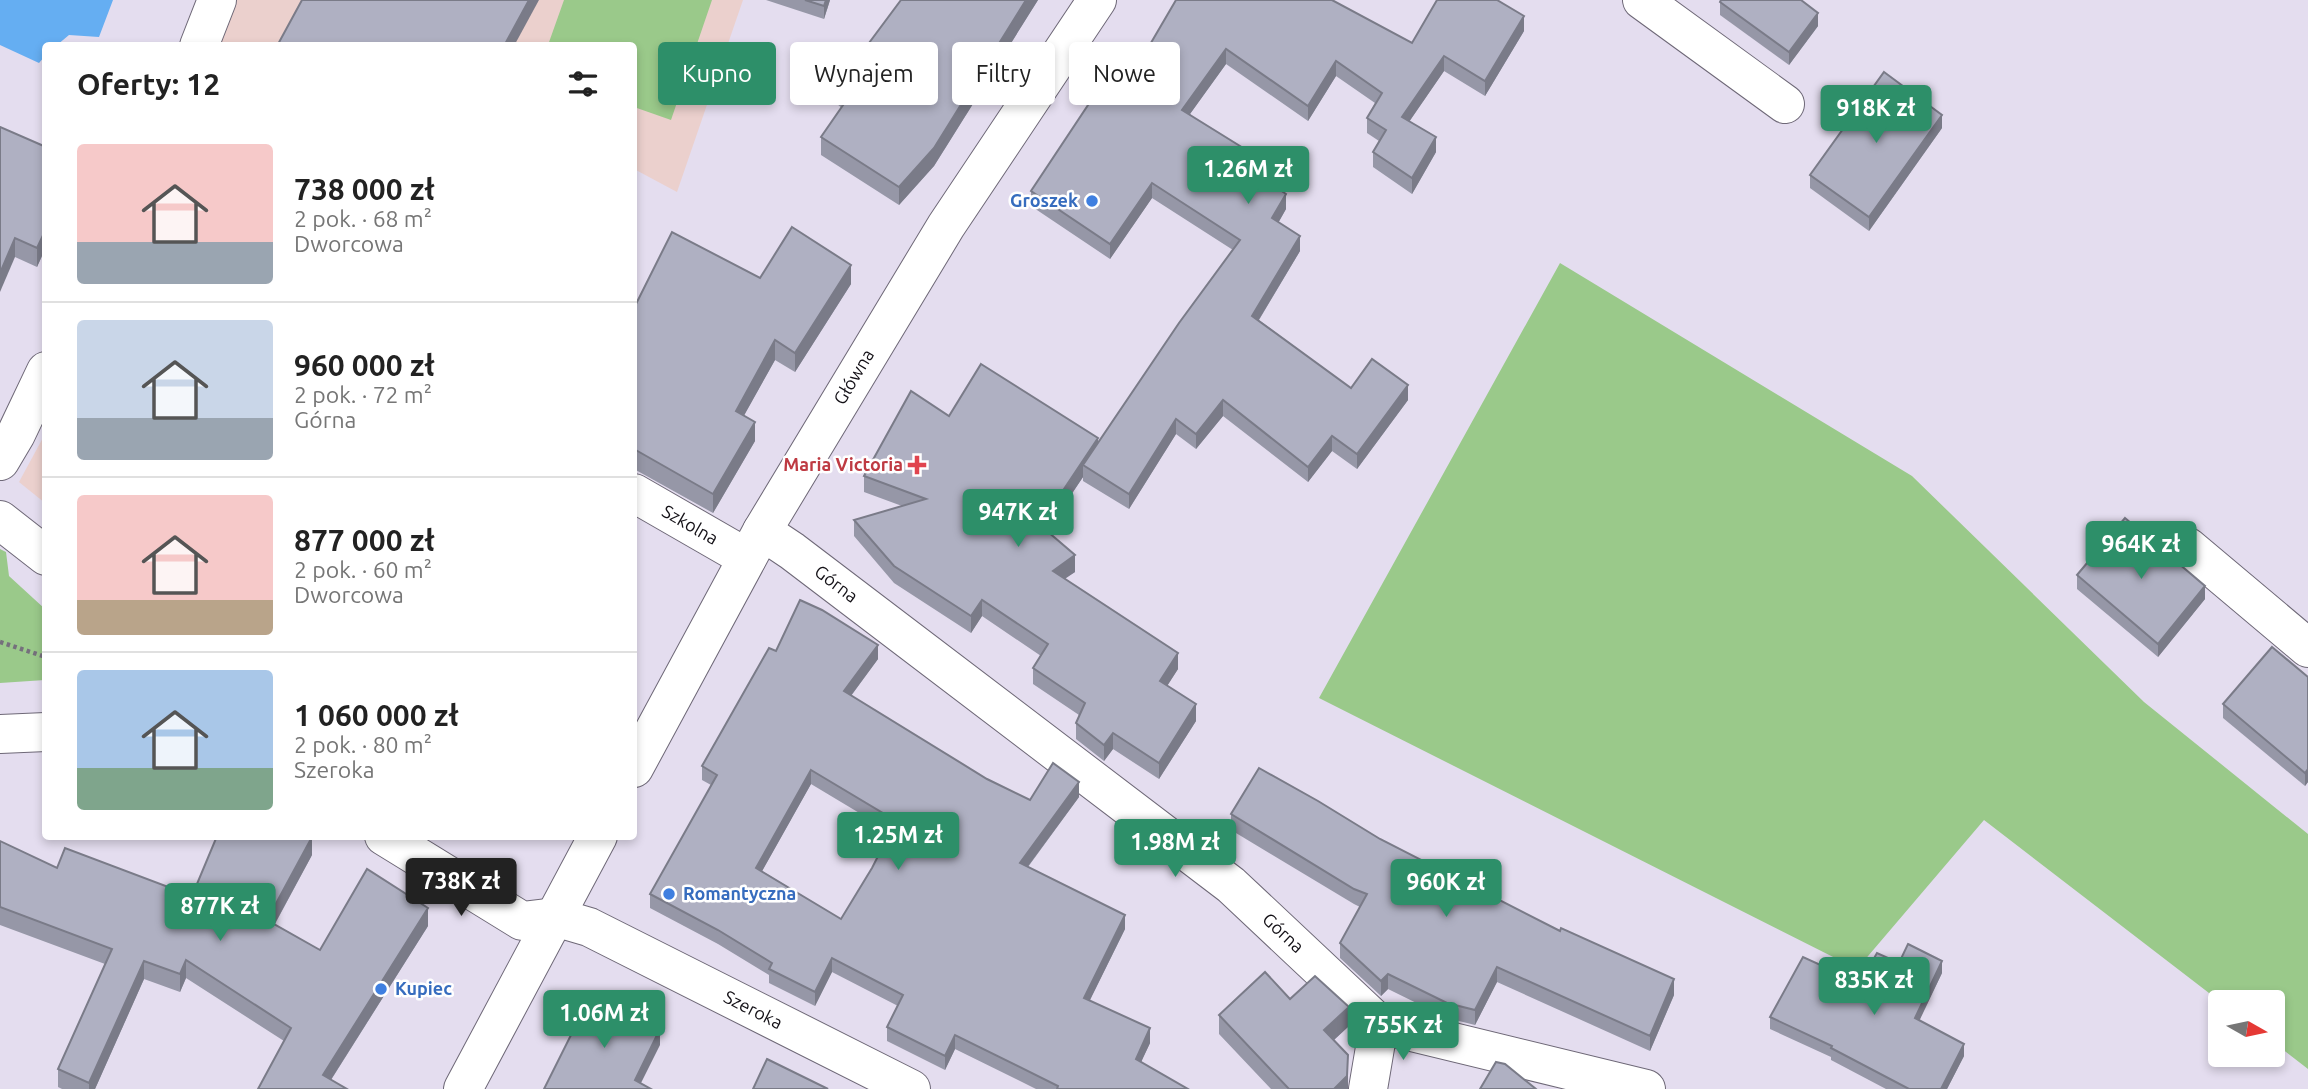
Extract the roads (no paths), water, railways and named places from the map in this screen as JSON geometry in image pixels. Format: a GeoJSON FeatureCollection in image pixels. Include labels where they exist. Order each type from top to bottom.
{"type":"FeatureCollection","features":[{"type":"Feature","properties":{"kind":"street"},"geometry":{"type":"LineString","coordinates":[[201,42],[217,0]]}},
{"type":"Feature","properties":{"kind":"street","name":"Główna"},"geometry":{"type":"LineString","coordinates":[[637,762],[754,545],[946,226],[1097,0]]}},
{"type":"Feature","properties":{"kind":"street"},"geometry":{"type":"LineString","coordinates":[[1642,0],[1785,104]]}},
{"type":"Feature","properties":{"kind":"street"},"geometry":{"type":"LineString","coordinates":[[0,461],[42,379]]}},
{"type":"Feature","properties":{"kind":"street","name":"Szkolna"},"geometry":{"type":"LineString","coordinates":[[637,494],[754,545]]}},
{"type":"Feature","properties":{"kind":"street"},"geometry":{"type":"LineString","coordinates":[[0,520],[42,553]]}},
{"type":"Feature","properties":{"kind":"street","name":"Górna"},"geometry":{"type":"LineString","coordinates":[[754,545],[792,551],[1231,885],[1379,1024],[1646,1089]]}},
{"type":"Feature","properties":{"kind":"street"},"geometry":{"type":"LineString","coordinates":[[2188,547],[2308,648]]}},
{"type":"Feature","properties":{"kind":"street"},"geometry":{"type":"LineString","coordinates":[[0,734],[42,732]]}},
{"type":"Feature","properties":{"kind":"street"},"geometry":{"type":"LineString","coordinates":[[390,840],[522,921],[555,916]]}},
{"type":"Feature","properties":{"kind":"street"},"geometry":{"type":"LineString","coordinates":[[463,1089],[596,840]]}},
{"type":"Feature","properties":{"kind":"street","name":"Szeroka"},"geometry":{"type":"LineString","coordinates":[[555,916],[589,927],[911,1089]]}},
{"type":"Feature","properties":{"kind":"street"},"geometry":{"type":"LineString","coordinates":[[1368,1089],[1379,1024]]}},
{"type":"Feature","properties":{"kind":"water"},"geometry":{"type":"Polygon","coordinates":[[[0,0],[113,0],[99,37],[69,35],[61,42],[42,42],[42,60],[39,63],[0,45],[0,0]]]}},
{"type":"Feature","properties":{"kind":"place","name":"Groszek"},"geometry":{"type":"Point","coordinates":[1092,201]}},
{"type":"Feature","properties":{"kind":"place","name":"Maria Victoria"},"geometry":{"type":"Point","coordinates":[917,465]}},
{"type":"Feature","properties":{"kind":"place","name":"Romantyczna"},"geometry":{"type":"Point","coordinates":[669,894]}},
{"type":"Feature","properties":{"kind":"place","name":"Kupiec"},"geometry":{"type":"Point","coordinates":[381,989]}}]}
